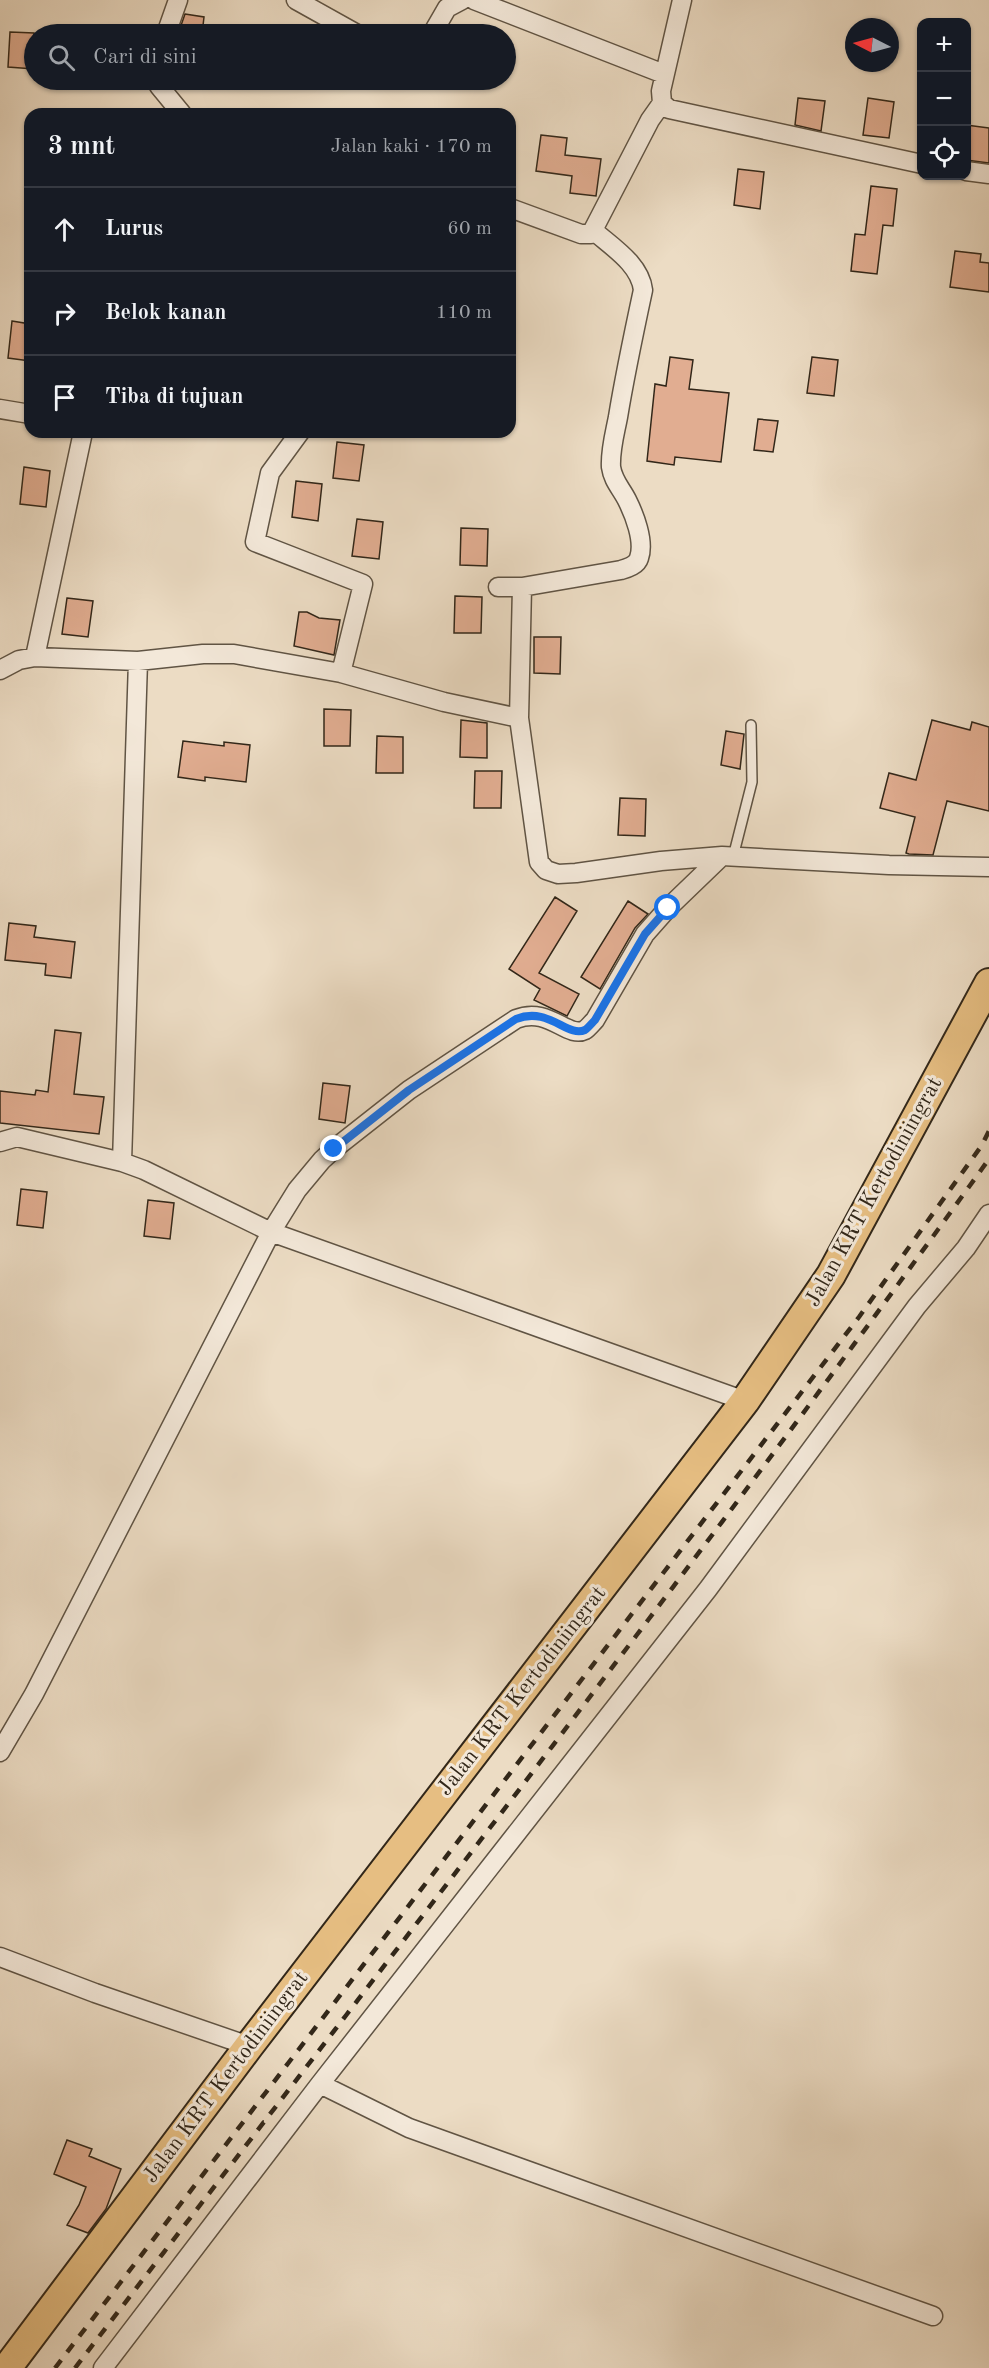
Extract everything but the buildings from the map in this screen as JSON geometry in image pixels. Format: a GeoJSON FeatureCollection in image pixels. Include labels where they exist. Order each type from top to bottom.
{"type":"FeatureCollection","features":[{"type":"Feature","properties":{"kind":"main road","name":"Jalan KRT Kertodiniingrat"},"geometry":{"type":"LineString","coordinates":[[7,2368],[249,2046],[745,1401],[831,1275],[989,983]]}},
{"type":"Feature","properties":{"kind":"street"},"geometry":{"type":"LineString","coordinates":[[170,24],[178,0]]}},
{"type":"Feature","properties":{"kind":"street"},"geometry":{"type":"LineString","coordinates":[[296,0],[339,24]]}},
{"type":"Feature","properties":{"kind":"street"},"geometry":{"type":"LineString","coordinates":[[438,24],[447,8],[462,0]]}},
{"type":"Feature","properties":{"kind":"street"},"geometry":{"type":"LineString","coordinates":[[474,0],[664,74]]}},
{"type":"Feature","properties":{"kind":"street"},"geometry":{"type":"LineString","coordinates":[[516,210],[580,234],[586,235],[594,231],[662,103],[661,91],[664,74],[682,0]]}},
{"type":"Feature","properties":{"kind":"street"},"geometry":{"type":"LineString","coordinates":[[162,90],[177,108]]}},
{"type":"Feature","properties":{"kind":"street"},"geometry":{"type":"LineString","coordinates":[[662,103],[669,109],[692,116],[917,163]]}},
{"type":"Feature","properties":{"kind":"street"},"geometry":{"type":"LineString","coordinates":[[971,172],[989,174]]}},
{"type":"Feature","properties":{"kind":"street"},"geometry":{"type":"LineString","coordinates":[[498,587],[522,587],[621,570],[632,567],[639,558],[641,544],[635,520],[627,499],[614,481],[611,451],[625,371],[643,290],[642,282],[629,261],[594,231]]}},
{"type":"Feature","properties":{"kind":"street"},"geometry":{"type":"LineString","coordinates":[[0,409],[24,413]]}},
{"type":"Feature","properties":{"kind":"street"},"geometry":{"type":"LineString","coordinates":[[35,657],[82,438]]}},
{"type":"Feature","properties":{"kind":"street"},"geometry":{"type":"LineString","coordinates":[[296,438],[270,473],[255,542],[363,584],[341,673]]}},
{"type":"Feature","properties":{"kind":"street"},"geometry":{"type":"LineString","coordinates":[[522,587],[519,718],[536,848],[539,862],[546,870],[558,874],[576,873],[661,861],[727,857],[889,865],[989,867]]}},
{"type":"Feature","properties":{"kind":"street"},"geometry":{"type":"LineString","coordinates":[[0,670],[19,660],[35,657],[138,661],[203,654],[234,654],[341,673],[444,702],[519,718]]}},
{"type":"Feature","properties":{"kind":"street"},"geometry":{"type":"LineString","coordinates":[[122,1162],[138,661]]}},
{"type":"Feature","properties":{"kind":"street"},"geometry":{"type":"LineString","coordinates":[[0,1752],[34,1694],[271,1232],[297,1190],[322,1160],[409,1090],[516,1019],[532,1015],[552,1020],[576,1032],[585,1030],[595,1020],[645,934],[668,908],[727,857]]}},
{"type":"Feature","properties":{"kind":"street"},"geometry":{"type":"LineString","coordinates":[[0,1142],[17,1137],[122,1162],[144,1170],[271,1232],[745,1401]]}},
{"type":"Feature","properties":{"kind":"street"},"geometry":{"type":"LineString","coordinates":[[103,2368],[320,2084],[708,1589],[918,1306],[966,1248],[989,1214]]}},
{"type":"Feature","properties":{"kind":"street"},"geometry":{"type":"LineString","coordinates":[[0,1957],[95,1993],[249,2046]]}},
{"type":"Feature","properties":{"kind":"street"},"geometry":{"type":"LineString","coordinates":[[320,2084],[410,2128],[933,2316]]}},
{"type":"Feature","properties":{"kind":"lane"},"geometry":{"type":"LineString","coordinates":[[727,857],[752,782],[751,725]]}},
{"type":"Feature","properties":{"kind":"railway"},"geometry":{"type":"LineString","coordinates":[[55,2368],[859,1317],[982,1145],[989,1131]]}},
{"type":"Feature","properties":{"kind":"railway"},"geometry":{"type":"LineString","coordinates":[[75,2368],[651,1616],[989,1159]]}},
{"type":"Feature","properties":{"kind":"route"},"geometry":{"type":"LineString","coordinates":[[334,1149],[409,1090],[516,1019],[539,1015],[576,1032],[585,1030],[595,1020],[645,934],[668,908]]}}]}
